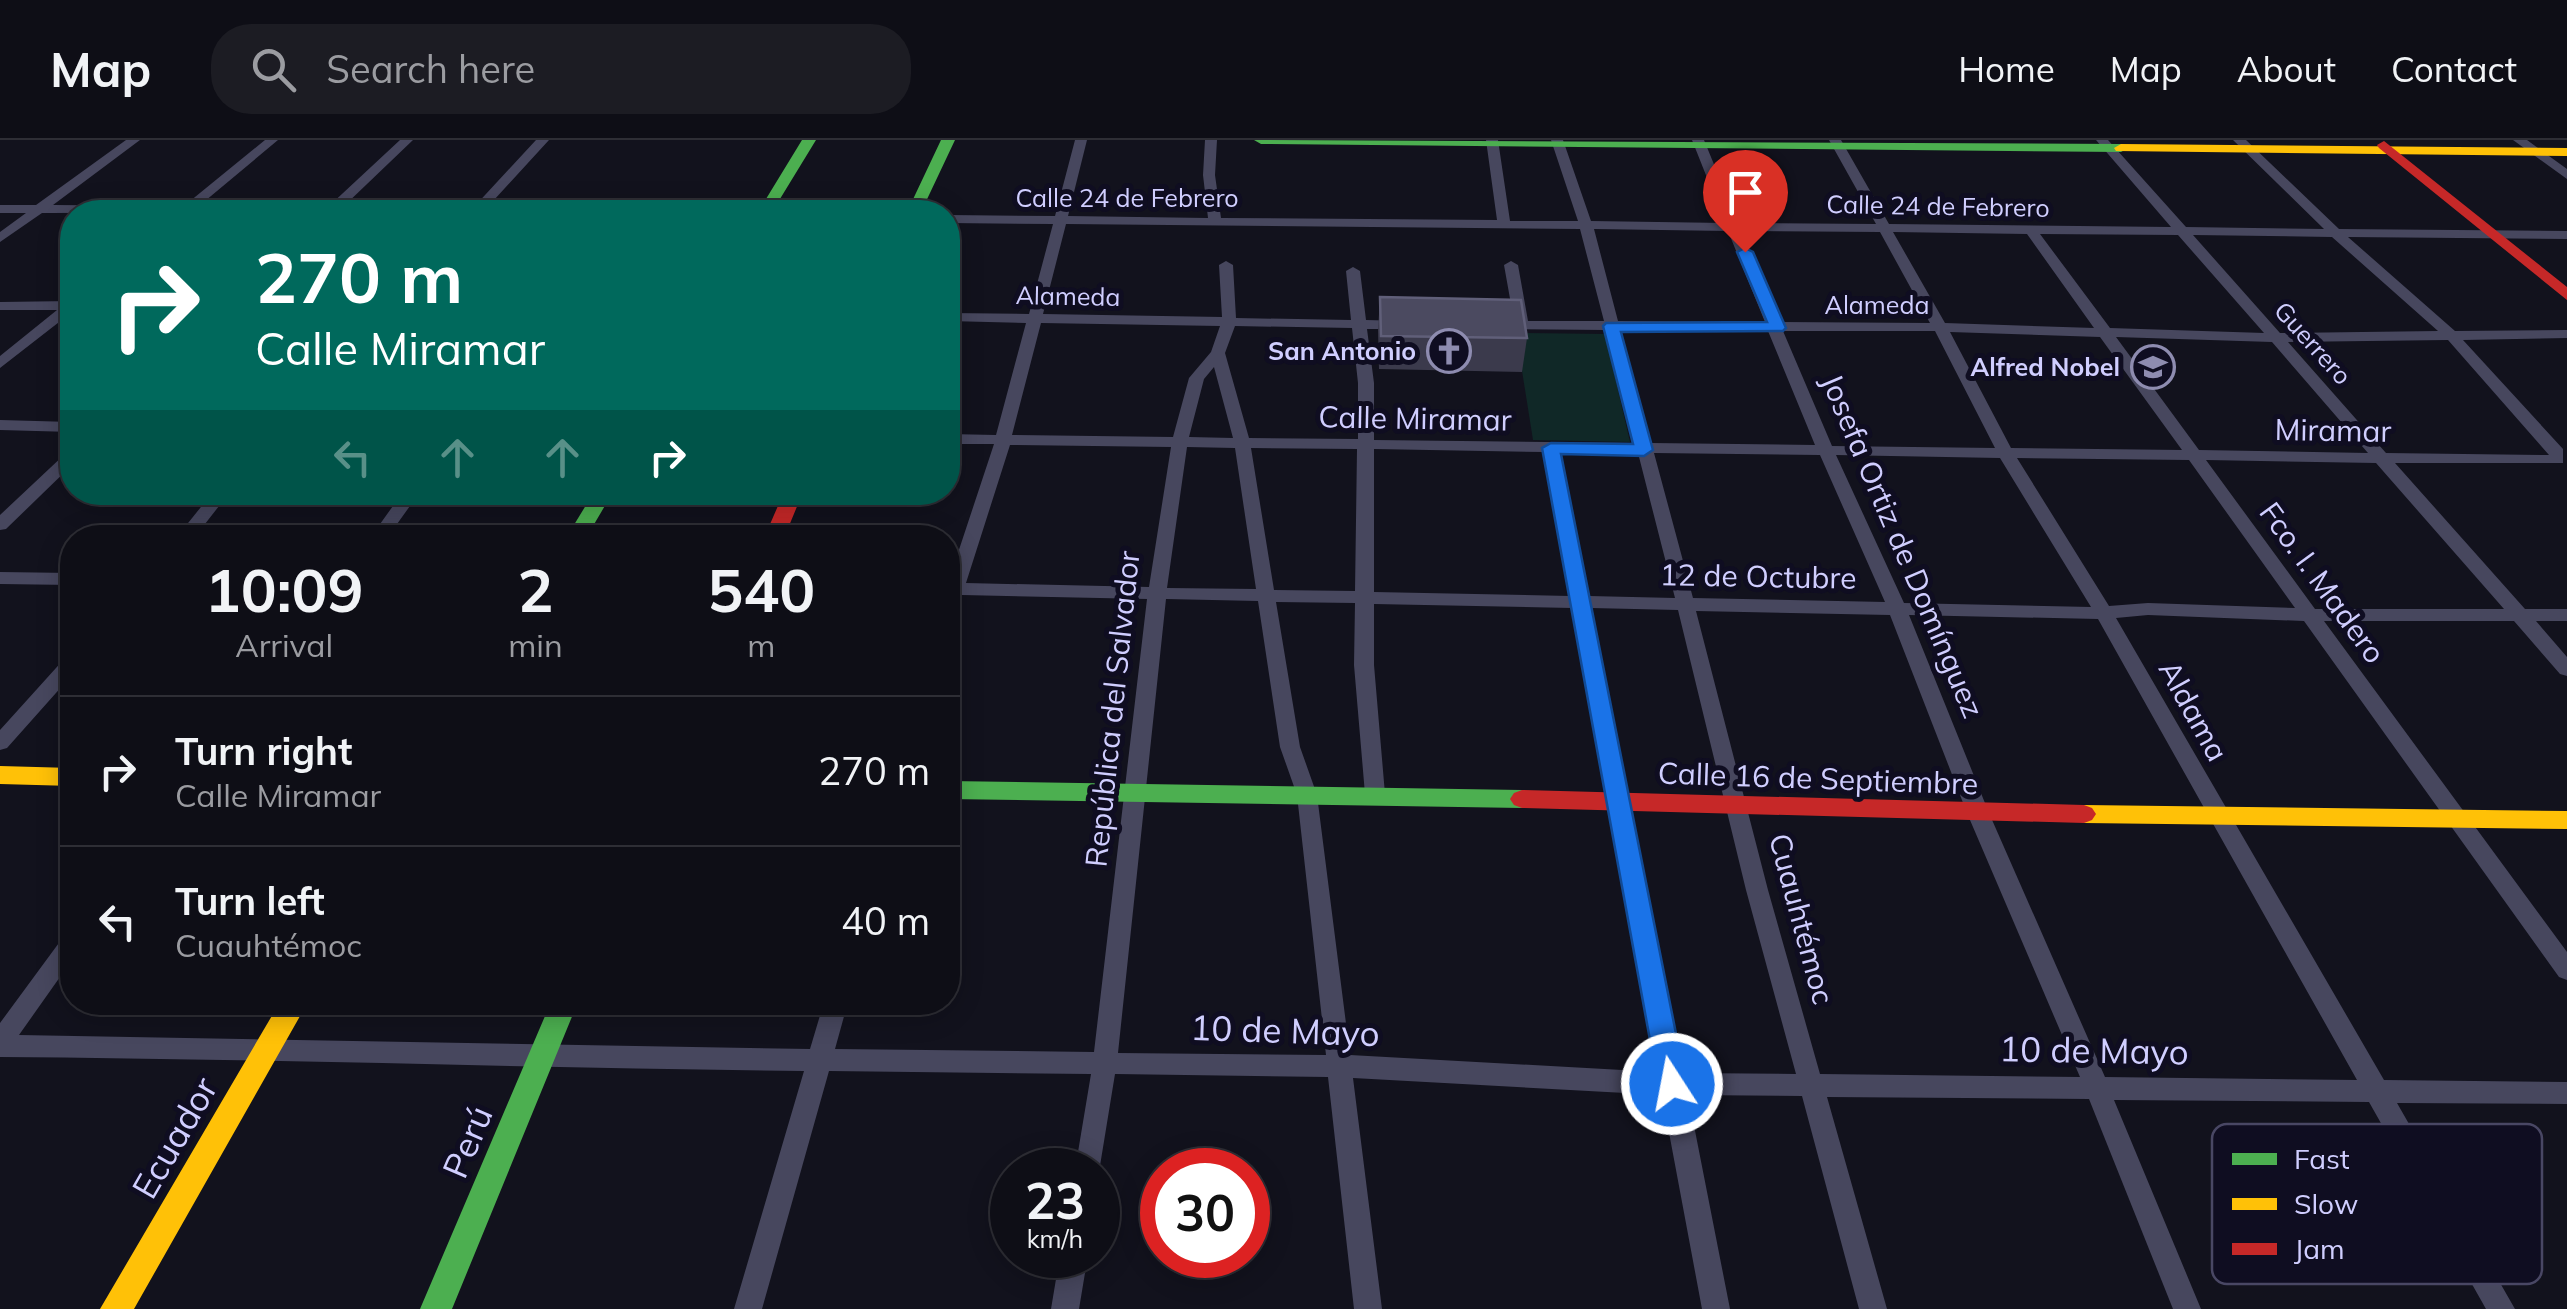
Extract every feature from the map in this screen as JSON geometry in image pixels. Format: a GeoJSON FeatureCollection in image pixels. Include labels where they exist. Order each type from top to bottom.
{"type":"FeatureCollection","features":[{"type":"Feature","properties":{"kind":"street"},"geometry":{"type":"LineString","coordinates":[[0,238],[134,140]]}},
{"type":"Feature","properties":{"kind":"street"},"geometry":{"type":"LineString","coordinates":[[199,200],[272,140]]}},
{"type":"Feature","properties":{"kind":"street"},"geometry":{"type":"LineString","coordinates":[[344,200],[407,140]]}},
{"type":"Feature","properties":{"kind":"street"},"geometry":{"type":"LineString","coordinates":[[487,200],[543,140]]}},
{"type":"Feature","properties":{"kind":"street"},"geometry":{"type":"LineString","coordinates":[[772,200],[809,140]]}},
{"type":"Feature","properties":{"kind":"street"},"geometry":{"type":"LineString","coordinates":[[920,200],[948,140]]}},
{"type":"Feature","properties":{"kind":"street"},"geometry":{"type":"LineString","coordinates":[[960,561],[1003,440],[1081,140]]}},
{"type":"Feature","properties":{"kind":"street"},"geometry":{"type":"LineString","coordinates":[[1211,140],[1215,220]]}},
{"type":"Feature","properties":{"kind":"street"},"geometry":{"type":"LineString","coordinates":[[1261,140],[2527,146],[2567,152]]}},
{"type":"Feature","properties":{"kind":"street"},"geometry":{"type":"LineString","coordinates":[[1492,141],[1504,225]]}},
{"type":"Feature","properties":{"kind":"street","name":"Cuauhtémoc"},"geometry":{"type":"LineString","coordinates":[[1557,141],[1586,225],[1740,808],[1758,890],[1873,1309]]}},
{"type":"Feature","properties":{"kind":"street","name":"Josefa Ortiz de Domínguez"},"geometry":{"type":"LineString","coordinates":[[1699,141],[2186,1309]]}},
{"type":"Feature","properties":{"kind":"street","name":"Aldama"},"geometry":{"type":"LineString","coordinates":[[1836,142],[1940,327],[2004,452],[2104,613],[2393,1124]]}},
{"type":"Feature","properties":{"kind":"street","name":"Guerrero"},"geometry":{"type":"LineString","coordinates":[[2106,144],[2567,669]]}},
{"type":"Feature","properties":{"kind":"street"},"geometry":{"type":"LineString","coordinates":[[2244,145],[2451,335]]}},
{"type":"Feature","properties":{"kind":"street"},"geometry":{"type":"LineString","coordinates":[[2383,145],[2567,295]]}},
{"type":"Feature","properties":{"kind":"street"},"geometry":{"type":"LineString","coordinates":[[2527,146],[2567,175]]}},
{"type":"Feature","properties":{"kind":"street"},"geometry":{"type":"LineString","coordinates":[[0,209],[60,209]]}},
{"type":"Feature","properties":{"kind":"street","name":"Calle 24 de Febrero"},"geometry":{"type":"LineString","coordinates":[[960,219],[2567,235]]}},
{"type":"Feature","properties":{"kind":"street","name":"Fco. I. Madero"},"geometry":{"type":"LineString","coordinates":[[2030,229],[2567,970]]}},
{"type":"Feature","properties":{"kind":"street","name":"República del Salvador"},"geometry":{"type":"LineString","coordinates":[[1091,1148],[1105,1062],[1157,595],[1180,441],[1197,378],[1218,353],[1229,322],[1226,265]]}},
{"type":"Feature","properties":{"kind":"street"},"geometry":{"type":"LineString","coordinates":[[1511,266],[1522,325]]}},
{"type":"Feature","properties":{"kind":"street"},"geometry":{"type":"LineString","coordinates":[[1354,271],[1366,383],[1364,666],[1375,794]]}},
{"type":"Feature","properties":{"kind":"street"},"geometry":{"type":"LineString","coordinates":[[0,306],[60,306]]}},
{"type":"Feature","properties":{"kind":"street"},"geometry":{"type":"LineString","coordinates":[[0,363],[60,316]]}},
{"type":"Feature","properties":{"kind":"street","name":"Alameda"},"geometry":{"type":"LineString","coordinates":[[960,317],[1430,325]]}},
{"type":"Feature","properties":{"kind":"street","name":"Alameda"},"geometry":{"type":"LineString","coordinates":[[1485,325],[1940,327],[2273,338],[2567,334]]}},
{"type":"Feature","properties":{"kind":"street","name":"Miramar"},"geometry":{"type":"LineString","coordinates":[[1941,452],[2543,462],[2559,456],[2451,335]]}},
{"type":"Feature","properties":{"kind":"street"},"geometry":{"type":"LineString","coordinates":[[1218,353],[1242,442],[1290,747],[1307,795],[1368,1309]]}},
{"type":"Feature","properties":{"kind":"street"},"geometry":{"type":"LineString","coordinates":[[0,426],[60,427]]}},
{"type":"Feature","properties":{"kind":"street","name":"Calle Miramar"},"geometry":{"type":"LineString","coordinates":[[960,439],[1941,452]]}},
{"type":"Feature","properties":{"kind":"street"},"geometry":{"type":"LineString","coordinates":[[1551,448],[1716,1309]]}},
{"type":"Feature","properties":{"kind":"street"},"geometry":{"type":"LineString","coordinates":[[0,525],[60,468]]}},
{"type":"Feature","properties":{"kind":"street"},"geometry":{"type":"LineString","coordinates":[[195,525],[211,505]]}},
{"type":"Feature","properties":{"kind":"street"},"geometry":{"type":"LineString","coordinates":[[0,578],[60,579]]}},
{"type":"Feature","properties":{"kind":"street","name":"12 de Octubre"},"geometry":{"type":"LineString","coordinates":[[960,589],[2104,613],[2148,609],[2311,615],[2567,615]]}},
{"type":"Feature","properties":{"kind":"street"},"geometry":{"type":"LineString","coordinates":[[0,742],[60,676]]}},
{"type":"Feature","properties":{"kind":"street"},"geometry":{"type":"LineString","coordinates":[[0,775],[60,776]]}},
{"type":"Feature","properties":{"kind":"street","name":"Calle 16 de Septiembre"},"geometry":{"type":"LineString","coordinates":[[960,790],[1375,794],[1978,814],[2567,820]]}},
{"type":"Feature","properties":{"kind":"street"},"geometry":{"type":"LineString","coordinates":[[0,1044],[60,960]]}},
{"type":"Feature","properties":{"kind":"street","name":"Ecuador"},"geometry":{"type":"LineString","coordinates":[[116,1309],[287,1015]]}},
{"type":"Feature","properties":{"kind":"street","name":"Perú"},"geometry":{"type":"LineString","coordinates":[[436,1309],[560,1015]]}},
{"type":"Feature","properties":{"kind":"street"},"geometry":{"type":"LineString","coordinates":[[748,1309],[832,1015]]}},
{"type":"Feature","properties":{"kind":"street","name":"10 de Mayo"},"geometry":{"type":"LineString","coordinates":[[0,1044],[541,1058],[1342,1066],[1672,1084],[2567,1093]]}},
{"type":"Feature","properties":{"kind":"street"},"geometry":{"type":"LineString","coordinates":[[1066,1309],[1071,1278]]}},
{"type":"Feature","properties":{"kind":"street","name":"Aldama"},"geometry":{"type":"LineString","coordinates":[[2486,1284],[2501,1309]]}},
{"type":"Feature","properties":{"kind":"green space"},"geometry":{"type":"Polygon","coordinates":[[[1516,333],[1605,334],[1630,442],[1533,440],[1516,333]]]}},
{"type":"Feature","properties":{"kind":"building"},"geometry":{"type":"Polygon","coordinates":[[[1380,297],[1521,300],[1527,338],[1381,336],[1380,297]]]}},
{"type":"Feature","properties":{"kind":"traffic: fast"},"geometry":{"type":"LineString","coordinates":[[772,200],[809,140]]}},
{"type":"Feature","properties":{"kind":"traffic: fast"},"geometry":{"type":"LineString","coordinates":[[920,200],[948,140]]}},
{"type":"Feature","properties":{"kind":"traffic: fast"},"geometry":{"type":"LineString","coordinates":[[1261,140],[2121,148]]}},
{"type":"Feature","properties":{"kind":"traffic: fast"},"geometry":{"type":"LineString","coordinates":[[584,525],[596,505]]}},
{"type":"Feature","properties":{"kind":"traffic: fast"},"geometry":{"type":"LineString","coordinates":[[960,790],[1522,799]]}},
{"type":"Feature","properties":{"kind":"traffic: fast"},"geometry":{"type":"LineString","coordinates":[[436,1309],[560,1015]]}},
{"type":"Feature","properties":{"kind":"traffic: slow"},"geometry":{"type":"LineString","coordinates":[[2121,148],[2567,152]]}},
{"type":"Feature","properties":{"kind":"traffic: slow"},"geometry":{"type":"LineString","coordinates":[[0,775],[60,777]]}},
{"type":"Feature","properties":{"kind":"traffic: slow"},"geometry":{"type":"LineString","coordinates":[[2084,814],[2567,820]]}},
{"type":"Feature","properties":{"kind":"traffic: slow"},"geometry":{"type":"LineString","coordinates":[[116,1309],[287,1015]]}},
{"type":"Feature","properties":{"kind":"traffic: jam"},"geometry":{"type":"LineString","coordinates":[[2384,145],[2567,295]]}},
{"type":"Feature","properties":{"kind":"traffic: jam"},"geometry":{"type":"LineString","coordinates":[[780,525],[788,505]]}},
{"type":"Feature","properties":{"kind":"traffic: jam"},"geometry":{"type":"LineString","coordinates":[[1522,799],[2084,814]]}},
{"type":"Feature","properties":{"kind":"place","name":"San Antonio"},"geometry":{"type":"Point","coordinates":[1449,351]}},
{"type":"Feature","properties":{"kind":"place","name":"Alfred Nobel"},"geometry":{"type":"Point","coordinates":[2153,367]}},
{"type":"Feature","properties":{"kind":"route"},"geometry":{"type":"LineString","coordinates":[[1672,1084],[1551,448],[1644,450],[1612,326],[1777,328],[1745,252]]}}]}
